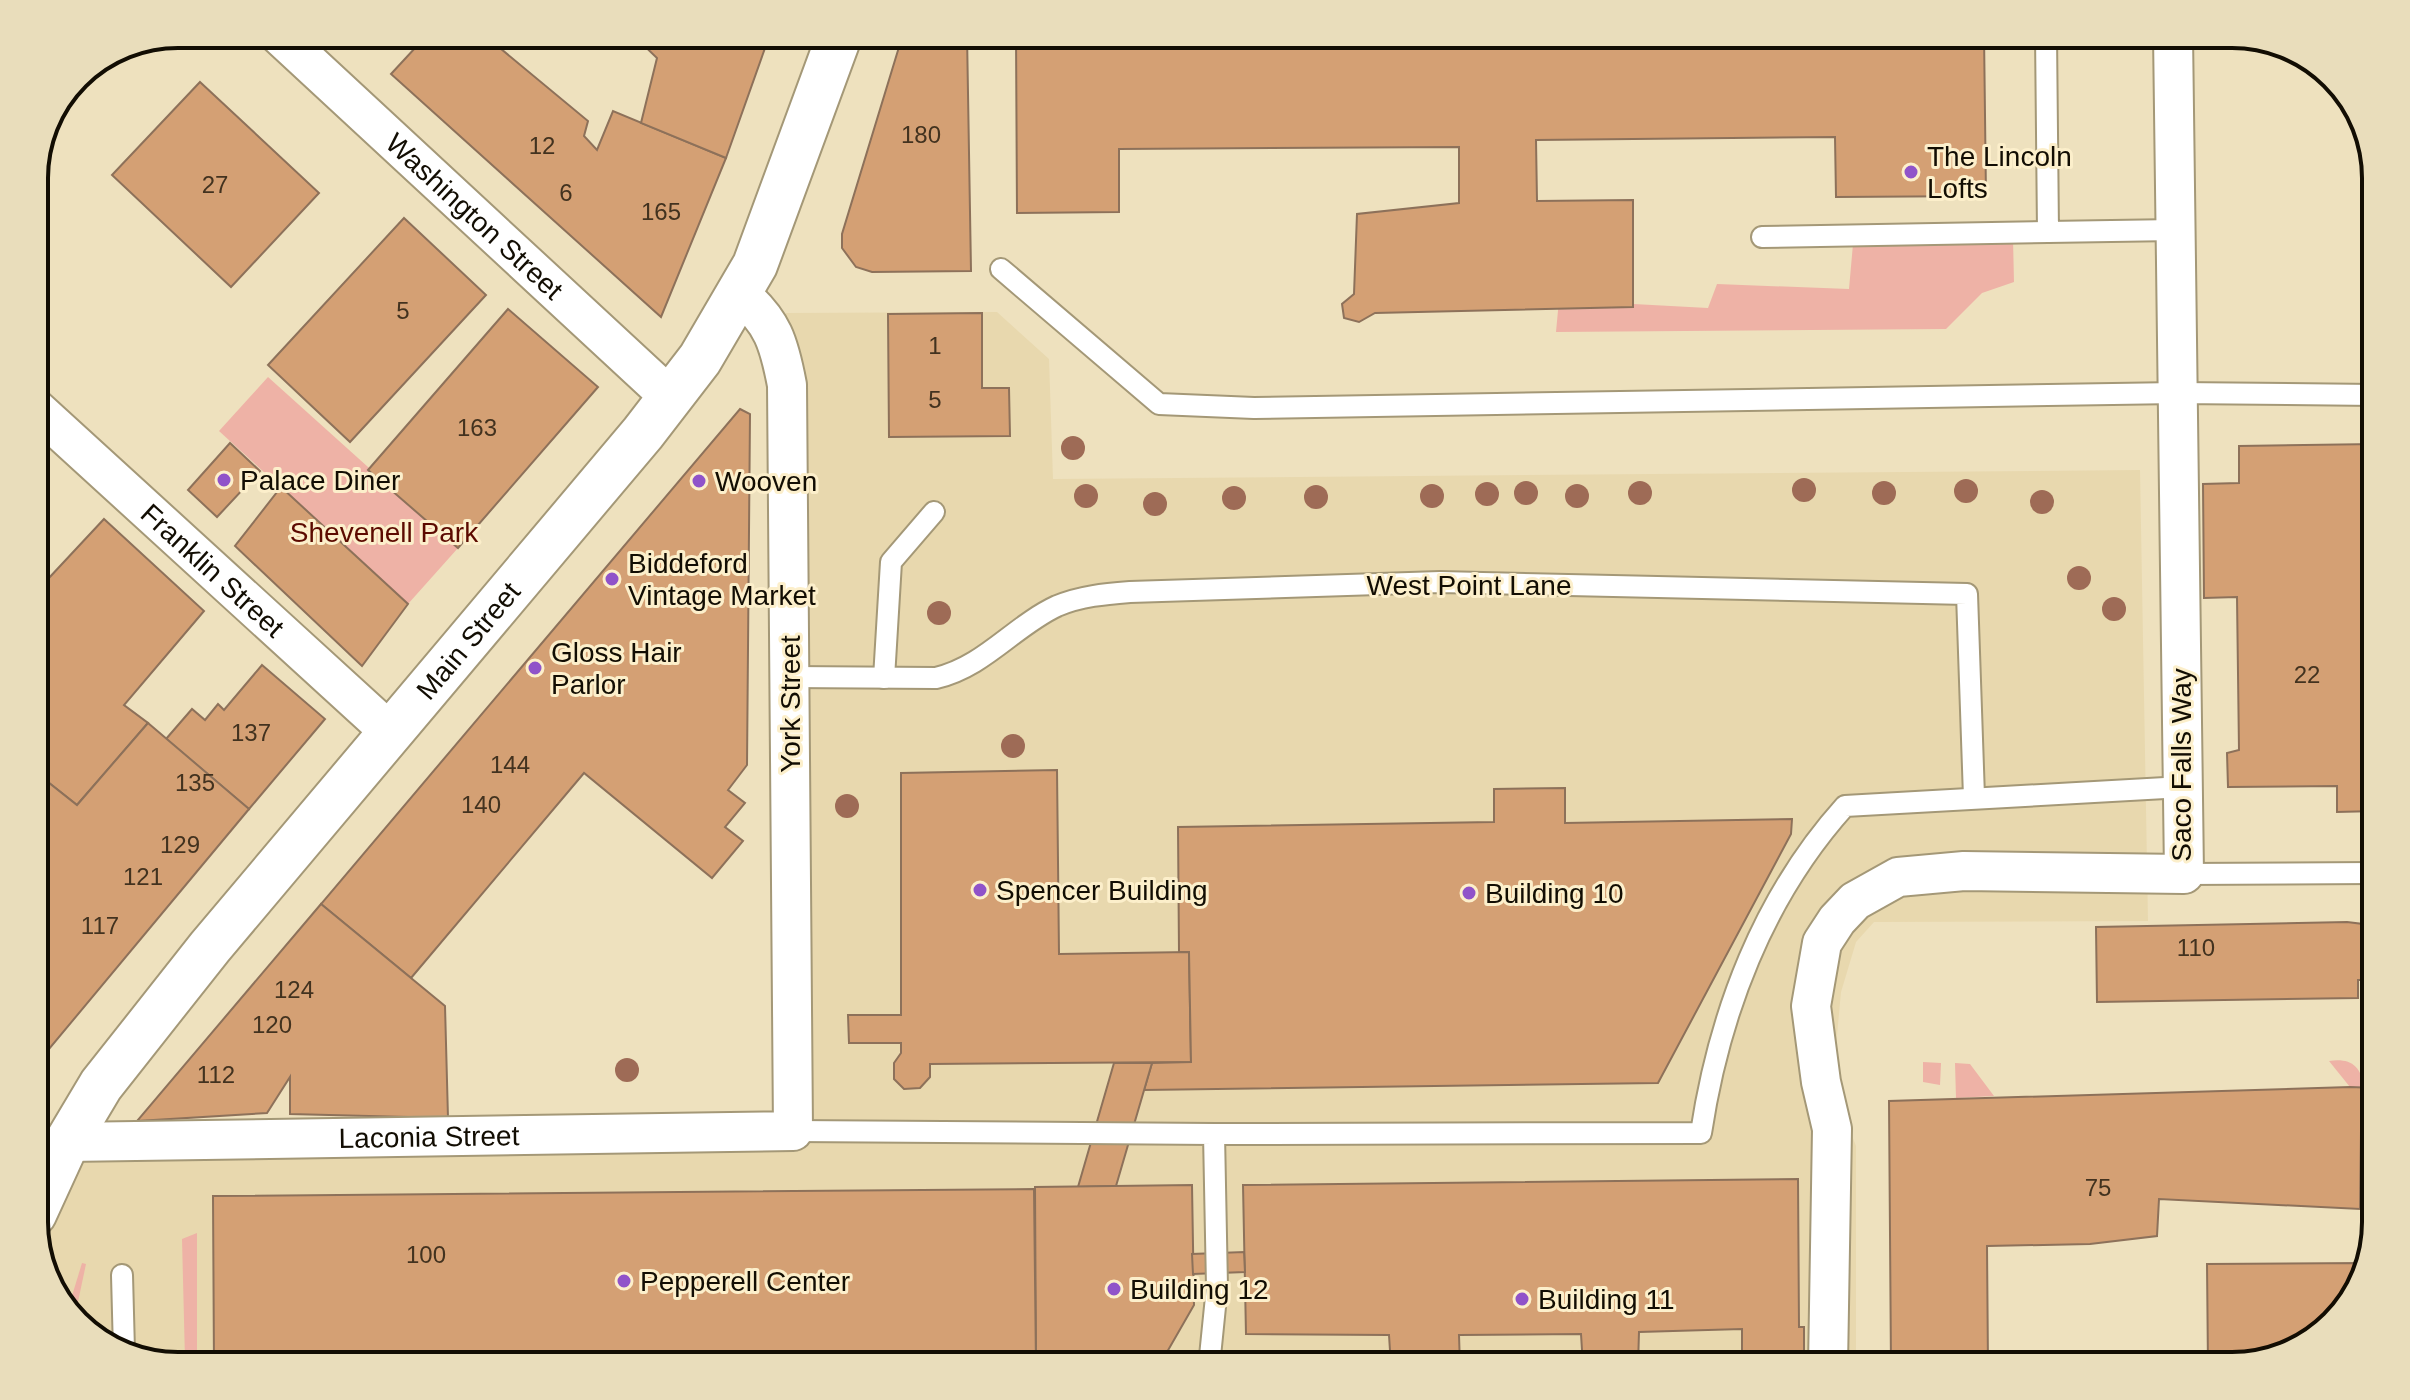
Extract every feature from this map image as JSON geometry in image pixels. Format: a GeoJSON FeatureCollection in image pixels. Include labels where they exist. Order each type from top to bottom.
{"type":"FeatureCollection","features":[{"type":"Feature","properties":{"kind":"main road","name":"Main Street"},"geometry":{"type":"LineString","coordinates":[[48,1183],[67,1142],[101,1085],[210,947],[671,398],[740,294],[767,237],[835,48]]}},
{"type":"Feature","properties":{"kind":"street","name":"Washington Street"},"geometry":{"type":"LineString","coordinates":[[293,48],[671,398]]}},
{"type":"Feature","properties":{"kind":"street","name":"Saco Falls Way"},"geometry":{"type":"LineString","coordinates":[[1828,1352],[1832,1129],[1821,1082],[1811,1006],[1822,943],[1837,920],[1855,901],[1898,877],[1964,871],[2184,874],[2173,48]]}},
{"type":"Feature","properties":{"kind":"street","name":"York Street"},"geometry":{"type":"LineString","coordinates":[[740,294],[764,314],[780,347],[787,385],[793,1131]]}},
{"type":"Feature","properties":{"kind":"street","name":"Franklin Street"},"geometry":{"type":"LineString","coordinates":[[48,420],[390,732]]}},
{"type":"Feature","properties":{"kind":"street","name":"Laconia Street"},"geometry":{"type":"LineString","coordinates":[[67,1142],[793,1131]]}},
{"type":"Feature","properties":{"kind":"lane"},"geometry":{"type":"LineString","coordinates":[[2046,48],[2048,232]]}},
{"type":"Feature","properties":{"kind":"lane"},"geometry":{"type":"LineString","coordinates":[[1762,237],[2175,230]]}},
{"type":"Feature","properties":{"kind":"lane"},"geometry":{"type":"LineString","coordinates":[[1001,269],[1159,404],[1254,408],[2177,393],[2362,395]]}},
{"type":"Feature","properties":{"kind":"lane"},"geometry":{"type":"LineString","coordinates":[[884,678],[891,562],[934,512]]}},
{"type":"Feature","properties":{"kind":"lane","name":"West Point Lane"},"geometry":{"type":"LineString","coordinates":[[790,677],[936,678],[957,673],[1056,607],[1104,594],[1440,582],[1967,594],[1974,797]]}},
{"type":"Feature","properties":{"kind":"lane"},"geometry":{"type":"LineString","coordinates":[[793,1131],[1701,1133],[1712,1068],[1768,913],[1812,843],[1845,806],[2183,787]]}},
{"type":"Feature","properties":{"kind":"lane"},"geometry":{"type":"LineString","coordinates":[[2184,874],[2362,873]]}},
{"type":"Feature","properties":{"kind":"lane"},"geometry":{"type":"LineString","coordinates":[[1210,1352],[1217,1287],[1214,1134]]}},
{"type":"Feature","properties":{"kind":"lane"},"geometry":{"type":"LineString","coordinates":[[122,1275],[124,1340]]}},
{"type":"Feature","properties":{"kind":"shaded area"},"geometry":{"type":"Polygon","coordinates":[[[997,312],[1049,359],[1053,479],[2140,470],[2148,921],[1874,922],[1856,942],[1841,992],[1834,1068],[1840,1105],[1856,1146],[1856,1352],[178,1352],[145,1348],[113,1335],[86,1314],[70,1294],[55,1264],[48,1230],[48,1193],[67,1142],[793,1130],[786,313],[997,312]]]}},
{"type":"Feature","properties":{"kind":"green space"},"geometry":{"type":"Polygon","coordinates":[[[2013,239],[2014,282],[1982,293],[1946,329],[1556,332],[1559,300],[1708,308],[1717,284],[1849,289],[1853,244],[2013,239]]]}},
{"type":"Feature","properties":{"kind":"green space","name":"Shevenell Park"},"geometry":{"type":"Polygon","coordinates":[[[268,377],[458,548],[408,604],[219,431],[268,377]]]}},
{"type":"Feature","properties":{"kind":"green space"},"geometry":{"type":"Polygon","coordinates":[[[2329,1061],[2349,1062],[2357,1069],[2362,1088],[2350,1087],[2329,1061]]]}},
{"type":"Feature","properties":{"kind":"green space"},"geometry":{"type":"Polygon","coordinates":[[[1923,1062],[1941,1063],[1940,1085],[1923,1082],[1923,1062]]]}},
{"type":"Feature","properties":{"kind":"green space"},"geometry":{"type":"Polygon","coordinates":[[[1955,1063],[1970,1064],[1994,1096],[1956,1098],[1955,1063]]]}},
{"type":"Feature","properties":{"kind":"green space"},"geometry":{"type":"Polygon","coordinates":[[[197,1233],[197,1352],[185,1352],[182,1239],[197,1233]]]}},
{"type":"Feature","properties":{"kind":"green space"},"geometry":{"type":"Polygon","coordinates":[[[82,1263],[86,1264],[78,1304],[72,1296],[82,1263]]]}},
{"type":"Feature","properties":{"kind":"building"},"geometry":{"type":"Polygon","coordinates":[[[415,48],[500,48],[588,121],[584,136],[597,150],[613,111],[726,158],[661,317],[391,74],[415,48]]]}},
{"type":"Feature","properties":{"kind":"building"},"geometry":{"type":"Polygon","coordinates":[[[647,48],[765,48],[726,158],[641,123],[657,58],[647,48]]]}},
{"type":"Feature","properties":{"kind":"building"},"geometry":{"type":"Polygon","coordinates":[[[899,48],[967,48],[971,271],[872,272],[856,267],[842,248],[842,234],[899,48]]]}},
{"type":"Feature","properties":{"kind":"building","name":"The Lincoln Lofts"},"geometry":{"type":"Polygon","coordinates":[[[1016,48],[1984,48],[1986,196],[1836,197],[1835,137],[1536,140],[1537,201],[1633,200],[1633,307],[1375,313],[1359,322],[1344,318],[1342,304],[1354,294],[1357,214],[1459,203],[1459,147],[1119,149],[1119,212],[1017,213],[1016,48]]]}},
{"type":"Feature","properties":{"kind":"building"},"geometry":{"type":"Polygon","coordinates":[[[200,82],[319,193],[231,287],[112,175],[200,82]]]}},
{"type":"Feature","properties":{"kind":"building"},"geometry":{"type":"Polygon","coordinates":[[[404,218],[486,295],[350,442],[268,365],[404,218]]]}},
{"type":"Feature","properties":{"kind":"building"},"geometry":{"type":"Polygon","coordinates":[[[508,309],[598,387],[458,548],[368,470],[508,309]]]}},
{"type":"Feature","properties":{"kind":"building"},"geometry":{"type":"Polygon","coordinates":[[[982,313],[982,388],[1009,388],[1010,436],[889,437],[888,314],[982,313]]]}},
{"type":"Feature","properties":{"kind":"building"},"geometry":{"type":"Polygon","coordinates":[[[740,409],[750,414],[747,765],[728,790],[745,803],[725,827],[743,841],[712,878],[584,773],[411,978],[321,904],[740,409]]]}},
{"type":"Feature","properties":{"kind":"building","name":"Palace Diner"},"geometry":{"type":"Polygon","coordinates":[[[230,443],[260,471],[217,517],[188,490],[230,443]]]}},
{"type":"Feature","properties":{"kind":"building"},"geometry":{"type":"Polygon","coordinates":[[[2362,444],[2362,811],[2337,812],[2337,786],[2228,787],[2227,753],[2239,750],[2237,597],[2204,598],[2203,484],[2239,483],[2239,446],[2362,444]]]}},
{"type":"Feature","properties":{"kind":"building"},"geometry":{"type":"Polygon","coordinates":[[[281,487],[408,604],[362,666],[235,546],[281,487]]]}},
{"type":"Feature","properties":{"kind":"building"},"geometry":{"type":"Polygon","coordinates":[[[104,519],[204,611],[124,705],[148,723],[77,805],[48,782],[48,579],[104,519]]]}},
{"type":"Feature","properties":{"kind":"building"},"geometry":{"type":"Polygon","coordinates":[[[262,665],[325,719],[249,809],[166,739],[192,709],[205,720],[218,704],[224,710],[262,665]]]}},
{"type":"Feature","properties":{"kind":"building"},"geometry":{"type":"Polygon","coordinates":[[[148,723],[249,809],[48,1050],[48,782],[77,805],[148,723]]]}},
{"type":"Feature","properties":{"kind":"building","name":"Spencer Building"},"geometry":{"type":"Polygon","coordinates":[[[1057,770],[1059,954],[1189,952],[1191,1062],[930,1064],[930,1077],[920,1088],[904,1089],[894,1079],[894,1063],[901,1053],[901,1043],[849,1043],[848,1015],[901,1015],[901,773],[1057,770]]]}},
{"type":"Feature","properties":{"kind":"building","name":"Building 10"},"geometry":{"type":"Polygon","coordinates":[[[1565,788],[1565,823],[1792,819],[1791,834],[1658,1083],[1144,1090],[1152,1063],[1191,1062],[1189,952],[1179,952],[1178,827],[1494,822],[1494,789],[1565,788]]]}},
{"type":"Feature","properties":{"kind":"building"},"geometry":{"type":"Polygon","coordinates":[[[321,904],[445,1006],[448,1118],[290,1114],[290,1077],[267,1113],[137,1121],[321,904]]]}},
{"type":"Feature","properties":{"kind":"building"},"geometry":{"type":"Polygon","coordinates":[[[2362,924],[2362,980],[2358,980],[2358,998],[2097,1002],[2096,927],[2362,924]]]}},
{"type":"Feature","properties":{"kind":"building"},"geometry":{"type":"Polygon","coordinates":[[[1114,1063],[1152,1063],[1116,1186],[1078,1187],[1114,1063]]]}},
{"type":"Feature","properties":{"kind":"building"},"geometry":{"type":"Polygon","coordinates":[[[2362,1087],[2360,1209],[2159,1199],[2157,1236],[2090,1244],[1987,1246],[1988,1352],[1891,1352],[1889,1101],[2362,1087]]]}},
{"type":"Feature","properties":{"kind":"building","name":"Building 11"},"geometry":{"type":"Polygon","coordinates":[[[1798,1179],[1799,1327],[1804,1327],[1804,1352],[1742,1352],[1742,1329],[1639,1332],[1638,1352],[1582,1352],[1581,1334],[1459,1335],[1460,1352],[1390,1352],[1389,1335],[1246,1334],[1243,1185],[1798,1179]]]}},
{"type":"Feature","properties":{"kind":"building","name":"Building 12"},"geometry":{"type":"Polygon","coordinates":[[[1192,1185],[1194,1305],[1167,1352],[1036,1352],[1035,1187],[1192,1185]]]}},
{"type":"Feature","properties":{"kind":"building","name":"Pepperell Center"},"geometry":{"type":"Polygon","coordinates":[[[1034,1189],[1036,1352],[214,1352],[213,1196],[1034,1189]]]}},
{"type":"Feature","properties":{"kind":"building"},"geometry":{"type":"Polygon","coordinates":[[[1244,1252],[1245,1272],[1193,1274],[1192,1254],[1244,1252]]]}},
{"type":"Feature","properties":{"kind":"building"},"geometry":{"type":"Polygon","coordinates":[[[2355,1263],[2345,1287],[2311,1325],[2297,1335],[2265,1348],[2232,1352],[2208,1352],[2207,1264],[2355,1263]]]}},
{"type":"Feature","properties":{"kind":"place","name":"The Lincoln Lofts"},"geometry":{"type":"Point","coordinates":[1911,172]}},
{"type":"Feature","properties":{"kind":"place","name":"Palace Diner"},"geometry":{"type":"Point","coordinates":[224,480]}},
{"type":"Feature","properties":{"kind":"place","name":"Wooven"},"geometry":{"type":"Point","coordinates":[699,481]}},
{"type":"Feature","properties":{"kind":"place","name":"Biddeford Vintage Market"},"geometry":{"type":"Point","coordinates":[612,579]}},
{"type":"Feature","properties":{"kind":"place","name":"Gloss Hair Parlor"},"geometry":{"type":"Point","coordinates":[535,668]}},
{"type":"Feature","properties":{"kind":"place","name":"Spencer Building"},"geometry":{"type":"Point","coordinates":[980,890]}},
{"type":"Feature","properties":{"kind":"place","name":"Building 10"},"geometry":{"type":"Point","coordinates":[1469,893]}},
{"type":"Feature","properties":{"kind":"place","name":"Pepperell Center"},"geometry":{"type":"Point","coordinates":[624,1281]}},
{"type":"Feature","properties":{"kind":"place","name":"Building 12"},"geometry":{"type":"Point","coordinates":[1114,1289]}},
{"type":"Feature","properties":{"kind":"place","name":"Building 11"},"geometry":{"type":"Point","coordinates":[1522,1299]}}]}
